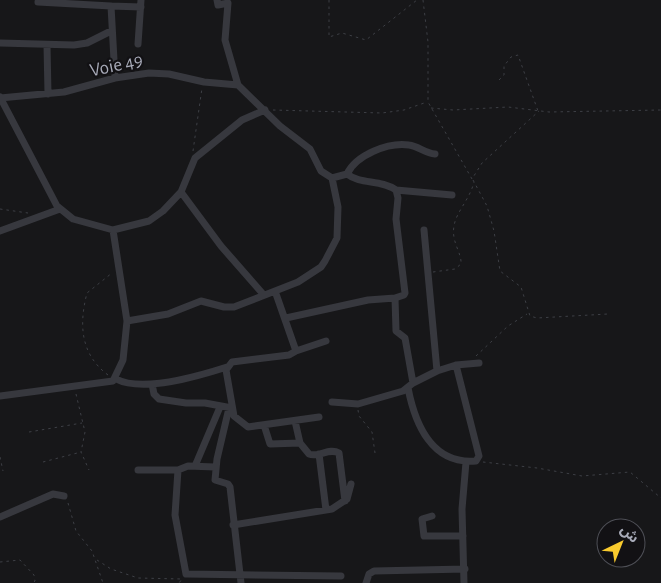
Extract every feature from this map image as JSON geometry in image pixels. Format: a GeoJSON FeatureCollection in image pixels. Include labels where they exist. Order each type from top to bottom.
{"type":"FeatureCollection","features":[{"type":"Feature","properties":{"kind":"street"},"geometry":{"type":"LineString","coordinates":[[126,321],[168,314],[201,301],[224,307],[234,306],[298,282],[321,267],[337,238],[338,207],[332,178],[321,171],[310,150],[280,126],[238,85],[224,40],[228,3],[218,5],[217,0]]}},
{"type":"Feature","properties":{"kind":"street"},"geometry":{"type":"LineString","coordinates":[[38,2],[110,6],[141,4],[138,44]]}},
{"type":"Feature","properties":{"kind":"street"},"geometry":{"type":"LineString","coordinates":[[110,6],[115,78]]}},
{"type":"Feature","properties":{"kind":"street"},"geometry":{"type":"LineString","coordinates":[[0,43],[47,45],[87,43],[111,31]]}},
{"type":"Feature","properties":{"kind":"street"},"geometry":{"type":"LineString","coordinates":[[47,45],[48,94]]}},
{"type":"Feature","properties":{"kind":"street","name":"Voie 49"},"geometry":{"type":"LineString","coordinates":[[0,98],[48,94],[115,78],[157,72],[204,82],[238,85]]}},
{"type":"Feature","properties":{"kind":"street"},"geometry":{"type":"LineString","coordinates":[[0,98],[60,209],[73,219],[85,224],[113,230],[154,218],[181,192],[195,158],[242,120],[265,110]]}},
{"type":"Feature","properties":{"kind":"street"},"geometry":{"type":"LineString","coordinates":[[332,178],[347,174],[353,164],[362,157],[380,149],[406,145],[435,154]]}},
{"type":"Feature","properties":{"kind":"street"},"geometry":{"type":"LineString","coordinates":[[347,174],[357,180],[378,182],[396,190],[452,195]]}},
{"type":"Feature","properties":{"kind":"street"},"geometry":{"type":"LineString","coordinates":[[286,318],[368,300],[395,298],[405,293],[396,219],[398,198],[396,190]]}},
{"type":"Feature","properties":{"kind":"street"},"geometry":{"type":"LineString","coordinates":[[181,192],[194,207],[221,246],[263,294]]}},
{"type":"Feature","properties":{"kind":"street"},"geometry":{"type":"LineString","coordinates":[[0,231],[38,215],[60,209]]}},
{"type":"Feature","properties":{"kind":"street"},"geometry":{"type":"LineString","coordinates":[[113,230],[126,321],[123,360],[115,379]]}},
{"type":"Feature","properties":{"kind":"street"},"geometry":{"type":"LineString","coordinates":[[424,230],[437,371]]}},
{"type":"Feature","properties":{"kind":"street"},"geometry":{"type":"LineString","coordinates":[[275,291],[296,350]]}},
{"type":"Feature","properties":{"kind":"street"},"geometry":{"type":"LineString","coordinates":[[395,298],[396,331],[406,338],[410,385],[416,420],[428,442],[449,457],[466,462],[476,461],[480,456],[456,365]]}},
{"type":"Feature","properties":{"kind":"street"},"geometry":{"type":"LineString","coordinates":[[0,396],[115,379],[122,382],[152,384],[192,378],[227,367],[232,362],[289,355],[296,350],[326,341]]}},
{"type":"Feature","properties":{"kind":"street"},"geometry":{"type":"LineString","coordinates":[[332,402],[358,404],[403,391],[410,385],[437,371],[456,365],[480,363]]}},
{"type":"Feature","properties":{"kind":"street"},"geometry":{"type":"LineString","coordinates":[[227,367],[231,408],[234,416],[248,427],[319,417]]}},
{"type":"Feature","properties":{"kind":"street"},"geometry":{"type":"LineString","coordinates":[[152,384],[154,394],[159,399],[186,403],[206,403],[220,408],[231,408]]}},
{"type":"Feature","properties":{"kind":"street"},"geometry":{"type":"LineString","coordinates":[[195,466],[220,408]]}},
{"type":"Feature","properties":{"kind":"street"},"geometry":{"type":"LineString","coordinates":[[231,408],[215,467],[215,481],[228,484],[230,487],[240,579]]}},
{"type":"Feature","properties":{"kind":"street"},"geometry":{"type":"LineString","coordinates":[[295,421],[300,442],[310,455],[333,450],[339,453],[345,502]]}},
{"type":"Feature","properties":{"kind":"street"},"geometry":{"type":"LineString","coordinates":[[264,425],[268,443],[272,445],[300,442]]}},
{"type":"Feature","properties":{"kind":"street"},"geometry":{"type":"LineString","coordinates":[[319,454],[326,510]]}},
{"type":"Feature","properties":{"kind":"street"},"geometry":{"type":"LineString","coordinates":[[464,583],[462,510],[466,462]]}},
{"type":"Feature","properties":{"kind":"street"},"geometry":{"type":"LineString","coordinates":[[138,470],[178,470],[195,466],[215,467]]}},
{"type":"Feature","properties":{"kind":"street"},"geometry":{"type":"LineString","coordinates":[[178,470],[175,515],[185,573],[189,575],[240,579],[341,576]]}},
{"type":"Feature","properties":{"kind":"street"},"geometry":{"type":"LineString","coordinates":[[233,525],[336,508],[345,502],[351,484]]}},
{"type":"Feature","properties":{"kind":"street"},"geometry":{"type":"LineString","coordinates":[[0,517],[52,494],[64,496]]}},
{"type":"Feature","properties":{"kind":"street"},"geometry":{"type":"LineString","coordinates":[[432,516],[424,516],[422,519],[424,536],[463,536]]}},
{"type":"Feature","properties":{"kind":"street"},"geometry":{"type":"LineString","coordinates":[[366,583],[369,574],[374,571],[465,569]]}},
{"type":"Feature","properties":{"kind":"path"},"geometry":{"type":"LineString","coordinates":[[329,0],[330,37],[342,33],[366,40],[417,0]]}},
{"type":"Feature","properties":{"kind":"path"},"geometry":{"type":"LineString","coordinates":[[423,0],[428,42],[428,102],[487,206],[494,231],[500,271],[521,287],[527,299],[528,314]]}},
{"type":"Feature","properties":{"kind":"path"},"geometry":{"type":"LineString","coordinates":[[499,80],[504,75],[504,66],[511,57],[518,55],[539,111]]}},
{"type":"Feature","properties":{"kind":"path"},"geometry":{"type":"LineString","coordinates":[[195,158],[193,151],[196,116],[204,82]]}},
{"type":"Feature","properties":{"kind":"path"},"geometry":{"type":"LineString","coordinates":[[265,110],[382,113],[404,110],[428,102]]}},
{"type":"Feature","properties":{"kind":"path"},"geometry":{"type":"LineString","coordinates":[[431,108],[453,110],[508,107],[539,111],[660,110]]}},
{"type":"Feature","properties":{"kind":"path"},"geometry":{"type":"LineString","coordinates":[[428,272],[455,269],[461,264],[453,239],[454,223],[470,194],[473,180],[482,163],[539,111]]}},
{"type":"Feature","properties":{"kind":"path"},"geometry":{"type":"LineString","coordinates":[[0,209],[38,215]]}},
{"type":"Feature","properties":{"kind":"path"},"geometry":{"type":"LineString","coordinates":[[115,379],[88,354],[83,330],[87,293],[108,275],[120,270]]}},
{"type":"Feature","properties":{"kind":"path"},"geometry":{"type":"LineString","coordinates":[[528,314],[531,317],[537,318],[608,314]]}},
{"type":"Feature","properties":{"kind":"path"},"geometry":{"type":"LineString","coordinates":[[468,364],[508,326],[528,314]]}},
{"type":"Feature","properties":{"kind":"path"},"geometry":{"type":"LineString","coordinates":[[74,386],[85,434],[81,452],[88,470]]}},
{"type":"Feature","properties":{"kind":"path"},"geometry":{"type":"LineString","coordinates":[[358,404],[360,416],[372,432],[375,453]]}},
{"type":"Feature","properties":{"kind":"path"},"geometry":{"type":"LineString","coordinates":[[29,432],[83,423]]}},
{"type":"Feature","properties":{"kind":"path"},"geometry":{"type":"LineString","coordinates":[[43,462],[81,452]]}},
{"type":"Feature","properties":{"kind":"path"},"geometry":{"type":"LineString","coordinates":[[0,457],[3,471]]}},
{"type":"Feature","properties":{"kind":"path"},"geometry":{"type":"LineString","coordinates":[[476,461],[537,468],[582,476],[630,472],[661,498]]}},
{"type":"Feature","properties":{"kind":"path"},"geometry":{"type":"LineString","coordinates":[[64,496],[76,531],[92,551],[103,583]]}},
{"type":"Feature","properties":{"kind":"path"},"geometry":{"type":"LineString","coordinates":[[0,562],[20,560],[34,576],[35,581],[32,583]]}},
{"type":"Feature","properties":{"kind":"path"},"geometry":{"type":"LineString","coordinates":[[96,560],[107,567],[138,578],[182,579],[179,583]]}}]}
